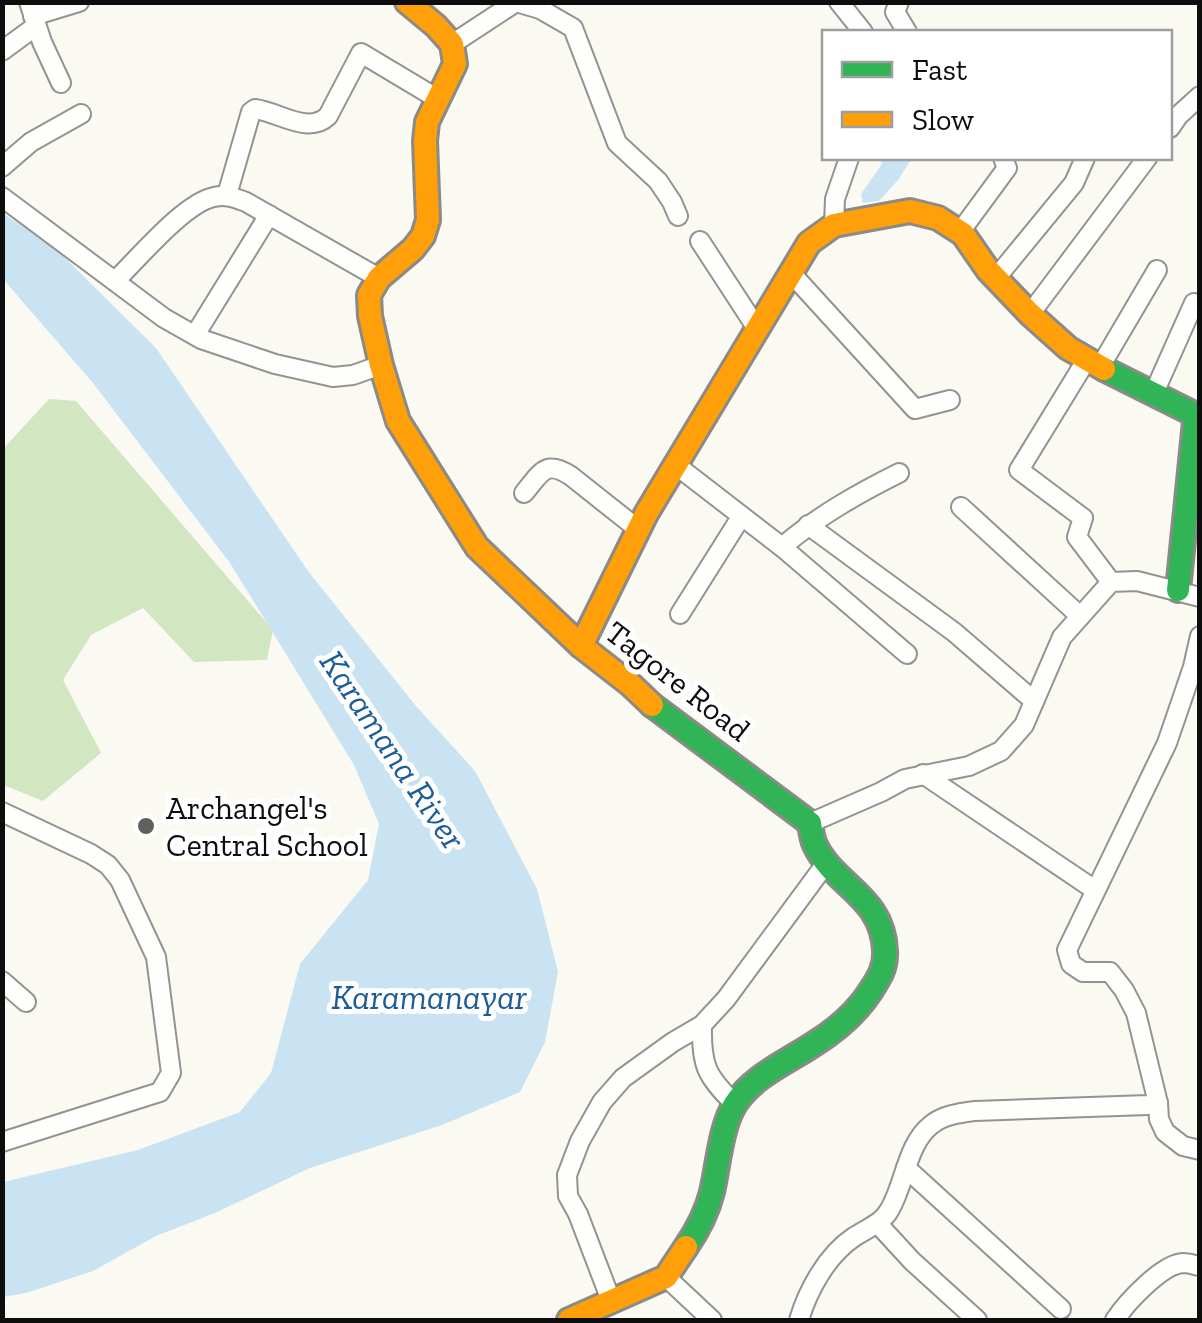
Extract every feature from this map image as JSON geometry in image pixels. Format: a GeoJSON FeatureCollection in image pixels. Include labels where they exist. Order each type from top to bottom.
{"type":"FeatureCollection","features":[{"type":"Feature","properties":{"kind":"street"},"geometry":{"type":"LineString","coordinates":[[2,51],[33,15],[79,2]]}},
{"type":"Feature","properties":{"kind":"street"},"geometry":{"type":"LineString","coordinates":[[115,281],[182,215],[211,197],[227,195],[270,215],[378,278],[413,249],[428,220],[426,122],[455,64],[452,44],[407,2]]}},
{"type":"Feature","properties":{"kind":"street"},"geometry":{"type":"LineString","coordinates":[[452,44],[516,2],[573,28],[616,143],[658,181],[678,216]]}},
{"type":"Feature","properties":{"kind":"street"},"geometry":{"type":"LineString","coordinates":[[839,2],[862,30]]}},
{"type":"Feature","properties":{"kind":"street"},"geometry":{"type":"LineString","coordinates":[[899,2],[895,12],[906,30]]}},
{"type":"Feature","properties":{"kind":"street"},"geometry":{"type":"LineString","coordinates":[[33,15],[61,83]]}},
{"type":"Feature","properties":{"kind":"street"},"geometry":{"type":"LineString","coordinates":[[227,195],[251,112],[264,110],[311,125],[320,124],[361,52],[438,98]]}},
{"type":"Feature","properties":{"kind":"street"},"geometry":{"type":"LineString","coordinates":[[1172,125],[1200,96]]}},
{"type":"Feature","properties":{"kind":"street"},"geometry":{"type":"LineString","coordinates":[[2,167],[31,142],[80,114]]}},
{"type":"Feature","properties":{"kind":"street"},"geometry":{"type":"LineString","coordinates":[[834,224],[836,199],[847,160]]}},
{"type":"Feature","properties":{"kind":"street"},"geometry":{"type":"LineString","coordinates":[[960,232],[1007,168],[1003,160]]}},
{"type":"Feature","properties":{"kind":"street"},"geometry":{"type":"LineString","coordinates":[[996,278],[1074,183],[1083,160]]}},
{"type":"Feature","properties":{"kind":"street"},"geometry":{"type":"LineString","coordinates":[[1030,314],[1146,160]]}},
{"type":"Feature","properties":{"kind":"street"},"geometry":{"type":"LineString","coordinates":[[2,197],[164,318],[194,335],[275,364],[333,378],[381,365]]}},
{"type":"Feature","properties":{"kind":"street"},"geometry":{"type":"LineString","coordinates":[[569,1320],[666,1277],[696,1233],[706,1208],[735,1104],[762,1076],[847,1019],[864,1002],[884,970],[884,947],[875,913],[837,875],[814,844],[810,823],[906,779],[969,766],[1001,751],[1024,726],[1062,637],[1111,582],[1137,581],[1189,594],[1195,422],[1192,414],[1068,348],[996,278],[960,232],[938,218],[910,211],[834,224],[809,243],[791,273],[639,530],[581,646]]}},
{"type":"Feature","properties":{"kind":"street"},"geometry":{"type":"LineString","coordinates":[[194,335],[270,215]]}},
{"type":"Feature","properties":{"kind":"street"},"geometry":{"type":"LineString","coordinates":[[700,241],[758,330]]}},
{"type":"Feature","properties":{"kind":"street"},"geometry":{"type":"LineString","coordinates":[[1111,582],[1077,537],[1084,518],[1019,470],[1157,270]]}},
{"type":"Feature","properties":{"kind":"street"},"geometry":{"type":"LineString","coordinates":[[791,273],[915,409],[950,400]]}},
{"type":"Feature","properties":{"kind":"street","name":"Tagore Road"},"geometry":{"type":"LineString","coordinates":[[378,278],[370,295],[370,306],[381,365],[398,421],[476,547],[581,646],[663,716],[810,823]]}},
{"type":"Feature","properties":{"kind":"street"},"geometry":{"type":"LineString","coordinates":[[1153,395],[1194,303]]}},
{"type":"Feature","properties":{"kind":"street"},"geometry":{"type":"LineString","coordinates":[[676,466],[782,547],[907,654]]}},
{"type":"Feature","properties":{"kind":"street"},"geometry":{"type":"LineString","coordinates":[[524,493],[544,469],[559,469],[639,530]]}},
{"type":"Feature","properties":{"kind":"street"},"geometry":{"type":"LineString","coordinates":[[782,547],[837,506],[900,472]]}},
{"type":"Feature","properties":{"kind":"street"},"geometry":{"type":"LineString","coordinates":[[961,506],[1080,616]]}},
{"type":"Feature","properties":{"kind":"street"},"geometry":{"type":"LineString","coordinates":[[680,614],[741,518]]}},
{"type":"Feature","properties":{"kind":"street"},"geometry":{"type":"LineString","coordinates":[[808,525],[954,632],[1034,701]]}},
{"type":"Feature","properties":{"kind":"street"},"geometry":{"type":"LineString","coordinates":[[1200,636],[1167,744],[1068,950],[1071,964],[1083,972],[1110,972],[1124,990],[1136,1013],[1165,1132],[1183,1146],[1200,1150]]}},
{"type":"Feature","properties":{"kind":"street"},"geometry":{"type":"LineString","coordinates":[[923,774],[1095,890]]}},
{"type":"Feature","properties":{"kind":"street"},"geometry":{"type":"LineString","coordinates":[[2,812],[92,854],[120,880],[156,958],[171,1073],[160,1092],[2,1142]]}},
{"type":"Feature","properties":{"kind":"street"},"geometry":{"type":"LineString","coordinates":[[612,1303],[568,1196],[567,1175],[580,1140],[602,1102],[622,1078],[702,1025],[726,1000],[827,862]]}},
{"type":"Feature","properties":{"kind":"street"},"geometry":{"type":"LineString","coordinates":[[2,981],[26,1002]]}},
{"type":"Feature","properties":{"kind":"street"},"geometry":{"type":"LineString","coordinates":[[702,1025],[703,1061],[711,1078],[735,1104]]}},
{"type":"Feature","properties":{"kind":"street"},"geometry":{"type":"LineString","coordinates":[[799,1320],[805,1300],[834,1254],[878,1224],[889,1211],[919,1138],[932,1124],[950,1115],[975,1111],[1158,1103]]}},
{"type":"Feature","properties":{"kind":"street"},"geometry":{"type":"LineString","coordinates":[[906,1168],[1061,1309]]}},
{"type":"Feature","properties":{"kind":"street"},"geometry":{"type":"LineString","coordinates":[[878,1224],[977,1320]]}},
{"type":"Feature","properties":{"kind":"street"},"geometry":{"type":"LineString","coordinates":[[1114,1320],[1158,1274],[1181,1262],[1200,1266]]}},
{"type":"Feature","properties":{"kind":"street"},"geometry":{"type":"LineString","coordinates":[[666,1277],[712,1320]]}},
{"type":"Feature","properties":{"kind":"green space"},"geometry":{"type":"Polygon","coordinates":[[[49,399],[76,401],[273,630],[267,660],[194,662],[143,608],[91,635],[63,680],[101,753],[43,801],[3,785],[2,450],[49,399]]]}},
{"type":"Feature","properties":{"kind":"water"},"geometry":{"type":"Polygon","coordinates":[[[881,160],[911,160],[879,201],[863,203],[861,194],[882,164],[881,160]]]}},
{"type":"Feature","properties":{"kind":"water","name":"Karamanayar"},"geometry":{"type":"Polygon","coordinates":[[[2,213],[52,245],[156,348],[308,571],[416,706],[475,771],[537,889],[558,972],[545,1042],[520,1092],[442,1125],[310,1168],[156,1236],[93,1271],[3,1297],[3,1182],[138,1150],[240,1112],[271,1073],[300,964],[368,880],[379,824],[354,765],[230,563],[93,383],[3,279],[2,213]]]}},
{"type":"Feature","properties":{"kind":"traffic: fast"},"geometry":{"type":"LineString","coordinates":[[1104,369],[1192,413],[1195,422],[1178,590]]}},
{"type":"Feature","properties":{"kind":"traffic: fast"},"geometry":{"type":"LineString","coordinates":[[652,705],[810,823],[814,843],[824,859],[876,917],[885,951],[879,977],[852,1014],[822,1039],[761,1077],[735,1104],[723,1135],[710,1199],[686,1247]]}},
{"type":"Feature","properties":{"kind":"traffic: slow"},"geometry":{"type":"LineString","coordinates":[[407,2],[452,44],[455,64],[427,122],[428,220],[423,236],[379,278],[369,295],[381,365],[398,421],[477,547],[581,646],[652,705]]}},
{"type":"Feature","properties":{"kind":"traffic: slow"},"geometry":{"type":"LineString","coordinates":[[581,646],[646,514],[809,243],[834,225],[910,211],[938,218],[963,234],[988,270],[1030,314],[1068,348],[1104,369]]}},
{"type":"Feature","properties":{"kind":"traffic: slow"},"geometry":{"type":"LineString","coordinates":[[569,1320],[666,1277],[686,1247]]}},
{"type":"Feature","properties":{"kind":"place","name":"Archangel's Central School"},"geometry":{"type":"Point","coordinates":[146,826]}},
{"type":"Feature","properties":{"kind":"water label","name":"Karamana River"},"geometry":{"type":"Point","coordinates":[393,750]}}]}
